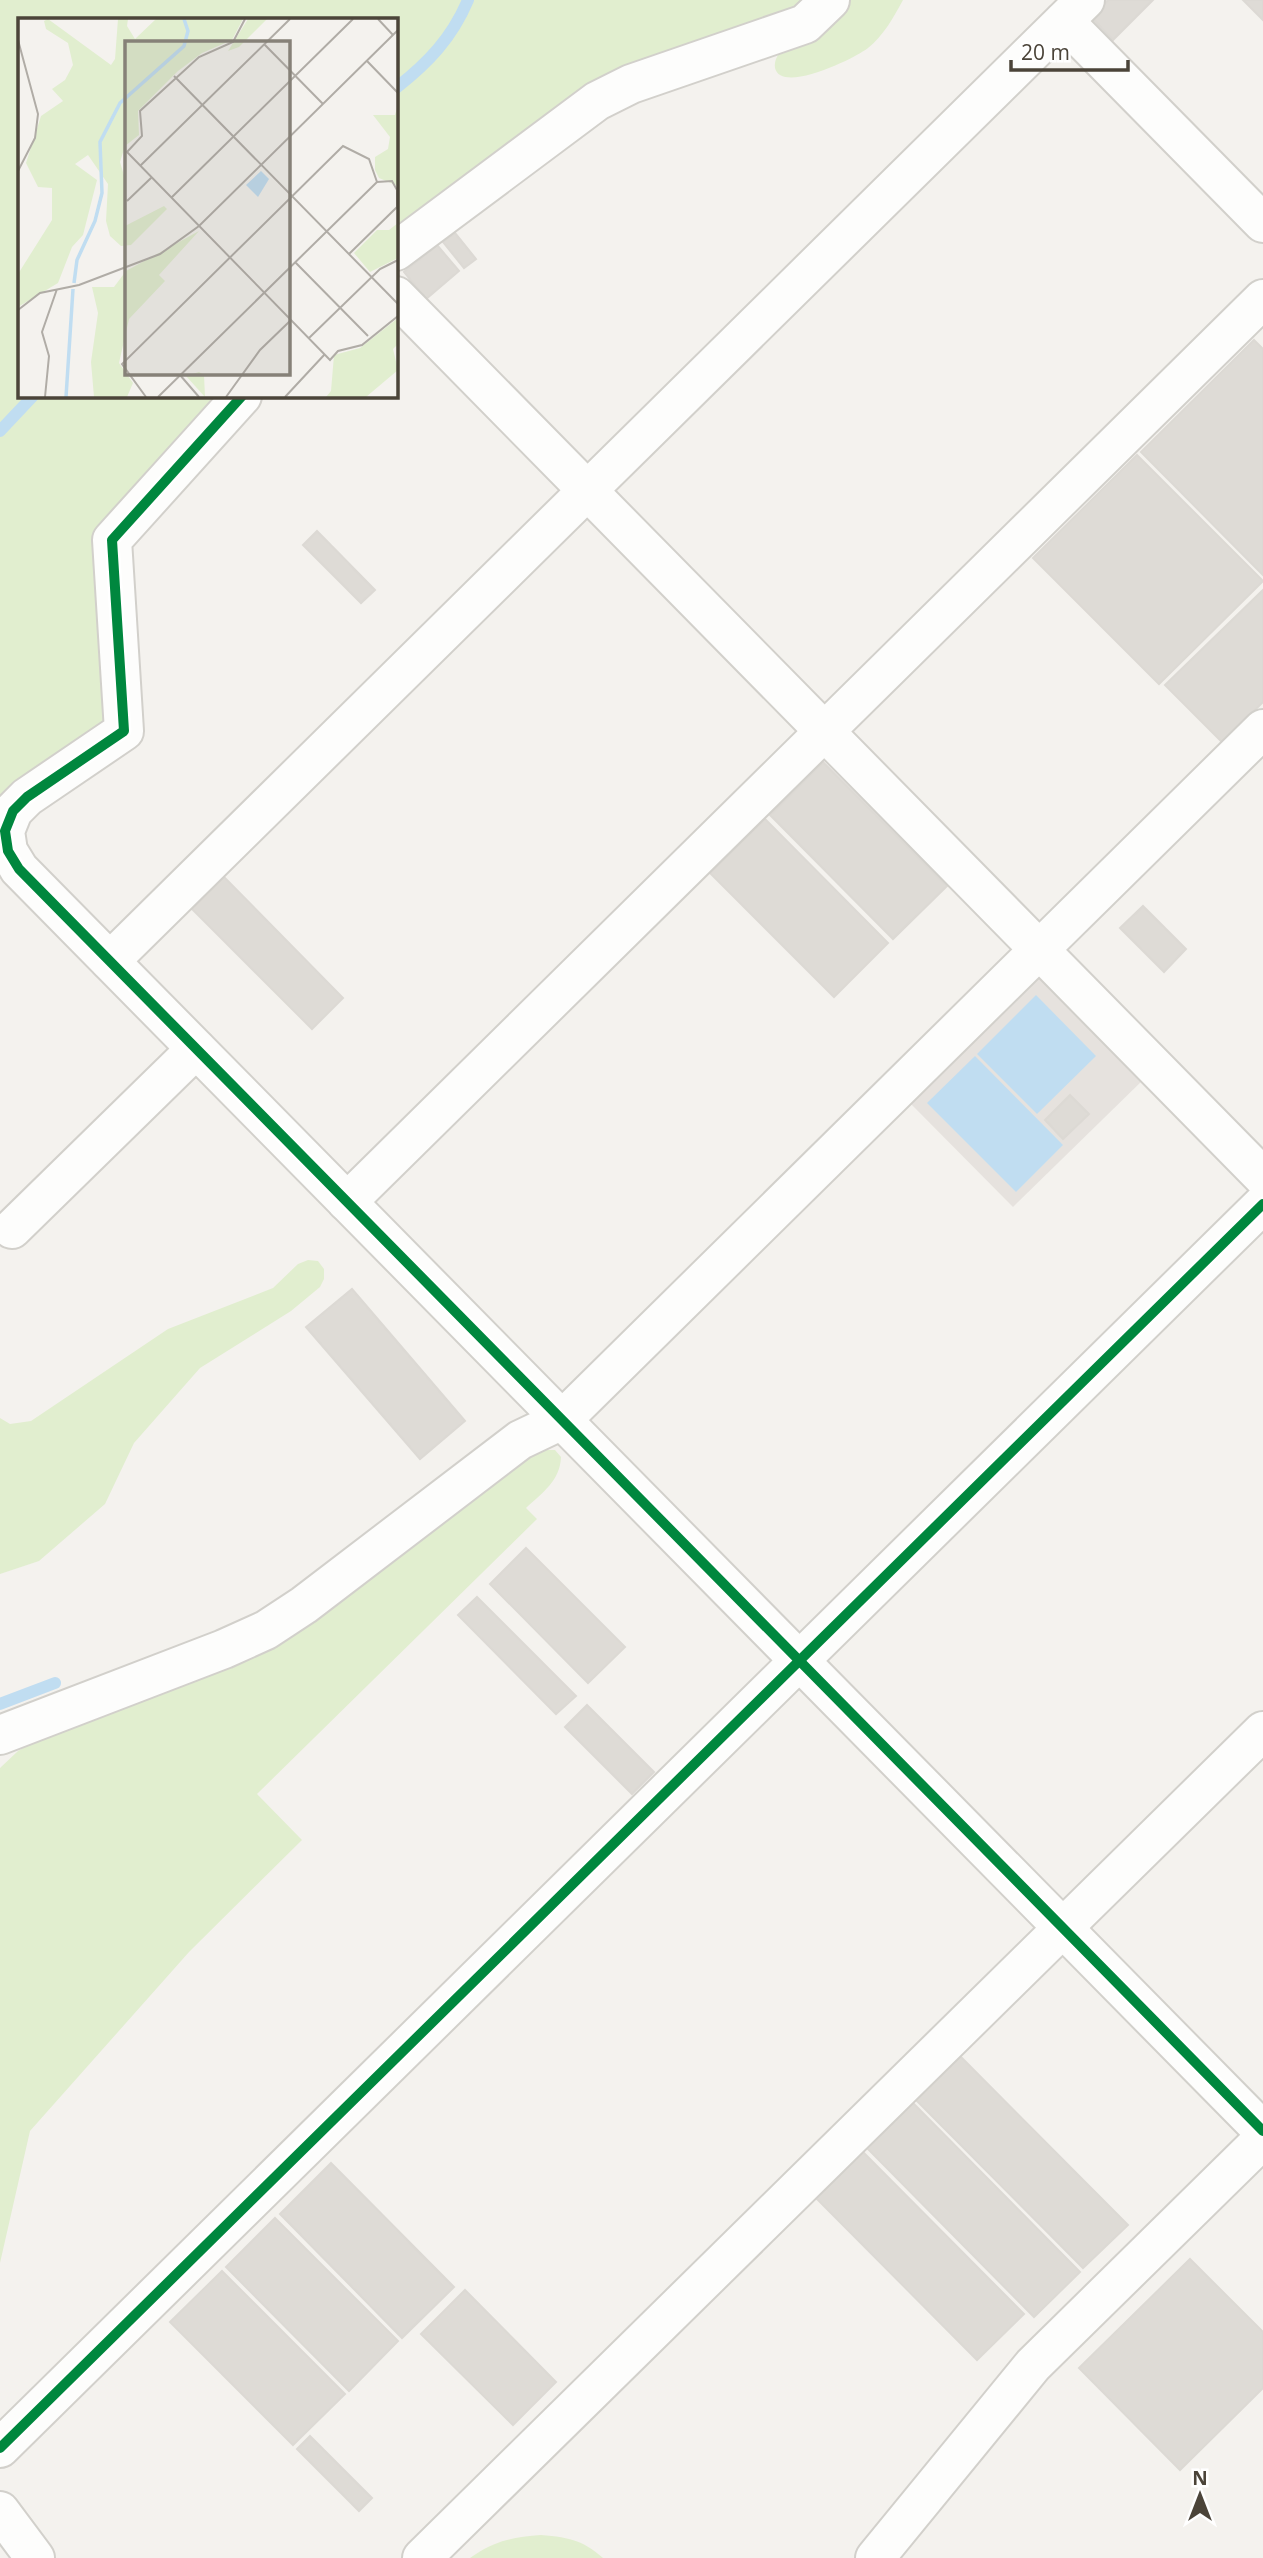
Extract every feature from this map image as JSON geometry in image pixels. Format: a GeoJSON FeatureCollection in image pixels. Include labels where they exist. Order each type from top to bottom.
{"type":"FeatureCollection","features":[{"type":"Feature","properties":{"kind":"street"},"geometry":{"type":"LineString","coordinates":[[397,250],[597,101],[631,84],[805,24],[830,0]]}},
{"type":"Feature","properties":{"kind":"street"},"geometry":{"type":"LineString","coordinates":[[110,961],[1074,10],[1263,223]]}},
{"type":"Feature","properties":{"kind":"street"},"geometry":{"type":"LineString","coordinates":[[397,297],[1263,1177]]}},
{"type":"Feature","properties":{"kind":"street"},"geometry":{"type":"LineString","coordinates":[[347,1202],[1263,299]]}},
{"type":"Feature","properties":{"kind":"street"},"geometry":{"type":"LineString","coordinates":[[241,397],[112,540],[124,731],[27,797],[13,811],[5,831],[8,851],[19,869],[1263,2131]]}},
{"type":"Feature","properties":{"kind":"street"},"geometry":{"type":"LineString","coordinates":[[0,1735],[224,1649],[266,1630],[304,1605],[520,1440],[562,1420],[1263,729]]}},
{"type":"Feature","properties":{"kind":"street"},"geometry":{"type":"LineString","coordinates":[[12,1229],[197,1049]]}},
{"type":"Feature","properties":{"kind":"street"},"geometry":{"type":"LineString","coordinates":[[0,2448],[1263,1204]]}},
{"type":"Feature","properties":{"kind":"street"},"geometry":{"type":"LineString","coordinates":[[422,2558],[1263,1731]]}},
{"type":"Feature","properties":{"kind":"street"},"geometry":{"type":"LineString","coordinates":[[875,2558],[1033,2365],[1263,2139]]}},
{"type":"Feature","properties":{"kind":"street"},"geometry":{"type":"LineString","coordinates":[[0,2511],[35,2558]]}},
{"type":"Feature","properties":{"kind":"shaded area"},"geometry":{"type":"Polygon","coordinates":[[[1033,976],[1045,977],[1145,1078],[1013,1207],[907,1100],[1033,976]]]}},
{"type":"Feature","properties":{"kind":"green space"},"geometry":{"type":"Polygon","coordinates":[[[0,0],[811,0],[397,231],[397,18],[18,18],[18,397],[221,397],[106,525],[105,722],[0,802],[0,0]]]}},
{"type":"Feature","properties":{"kind":"green space"},"geometry":{"type":"Polygon","coordinates":[[[847,0],[903,0],[883,32],[860,53],[818,72],[803,76],[780,75],[775,65],[781,51],[847,0]]]}},
{"type":"Feature","properties":{"kind":"green space"},"geometry":{"type":"Polygon","coordinates":[[[308,1260],[318,1261],[324,1269],[324,1279],[320,1287],[291,1311],[200,1368],[134,1443],[105,1504],[39,1561],[0,1574],[0,1418],[10,1424],[31,1421],[168,1329],[273,1288],[298,1264],[308,1260]]]}},
{"type":"Feature","properties":{"kind":"green space"},"geometry":{"type":"Polygon","coordinates":[[[541,1450],[555,1450],[561,1457],[554,1479],[526,1508],[537,1519],[257,1794],[302,1840],[189,1952],[30,2131],[0,2263],[0,1768],[18,1751],[39,1739],[231,1665],[529,1455],[541,1450]]]}},
{"type":"Feature","properties":{"kind":"green space"},"geometry":{"type":"Polygon","coordinates":[[[541,2535],[574,2540],[603,2558],[470,2558],[504,2541],[541,2535]]]}},
{"type":"Feature","properties":{"kind":"water"},"geometry":{"type":"Polygon","coordinates":[[[1036,995],[1096,1056],[1037,1114],[977,1054],[1036,995]]]}},
{"type":"Feature","properties":{"kind":"water"},"geometry":{"type":"Polygon","coordinates":[[[975,1056],[1063,1145],[1016,1192],[927,1103],[975,1056]]]}},
{"type":"Feature","properties":{"kind":"building"},"geometry":{"type":"Polygon","coordinates":[[[1108,0],[1153,0],[1113,40],[1091,17],[1108,0]]]}},
{"type":"Feature","properties":{"kind":"building"},"geometry":{"type":"Polygon","coordinates":[[[1243,0],[1263,0],[1263,20],[1243,0]]]}},
{"type":"Feature","properties":{"kind":"building"},"geometry":{"type":"Polygon","coordinates":[[[455,233],[476,259],[464,268],[443,242],[455,233]]]}},
{"type":"Feature","properties":{"kind":"building"},"geometry":{"type":"Polygon","coordinates":[[[437,245],[459,271],[426,299],[404,272],[437,245]]]}},
{"type":"Feature","properties":{"kind":"building"},"geometry":{"type":"Polygon","coordinates":[[[1254,340],[1263,349],[1263,575],[1141,452],[1254,340]]]}},
{"type":"Feature","properties":{"kind":"building"},"geometry":{"type":"Polygon","coordinates":[[[1137,455],[1263,581],[1159,684],[1033,558],[1137,455]]]}},
{"type":"Feature","properties":{"kind":"building"},"geometry":{"type":"Polygon","coordinates":[[[317,531],[375,590],[361,603],[303,545],[317,531]]]}},
{"type":"Feature","properties":{"kind":"building"},"geometry":{"type":"Polygon","coordinates":[[[1263,590],[1263,702],[1222,742],[1165,685],[1263,590]]]}},
{"type":"Feature","properties":{"kind":"building"},"geometry":{"type":"Polygon","coordinates":[[[823,762],[947,886],[893,939],[770,815],[823,762]]]}},
{"type":"Feature","properties":{"kind":"building"},"geometry":{"type":"Polygon","coordinates":[[[765,819],[888,943],[834,997],[710,873],[765,819]]]}},
{"type":"Feature","properties":{"kind":"building"},"geometry":{"type":"Polygon","coordinates":[[[224,877],[343,998],[312,1029],[192,909],[224,877]]]}},
{"type":"Feature","properties":{"kind":"building"},"geometry":{"type":"Polygon","coordinates":[[[1143,906],[1186,949],[1164,972],[1120,928],[1143,906]]]}},
{"type":"Feature","properties":{"kind":"building"},"geometry":{"type":"Polygon","coordinates":[[[1070,1095],[1089,1114],[1063,1139],[1045,1120],[1070,1095]]]}},
{"type":"Feature","properties":{"kind":"building"},"geometry":{"type":"Polygon","coordinates":[[[352,1289],[465,1421],[420,1459],[306,1327],[352,1289]]]}},
{"type":"Feature","properties":{"kind":"building"},"geometry":{"type":"Polygon","coordinates":[[[526,1548],[625,1647],[588,1683],[490,1584],[526,1548]]]}},
{"type":"Feature","properties":{"kind":"building"},"geometry":{"type":"Polygon","coordinates":[[[477,1597],[576,1696],[556,1714],[458,1615],[477,1597]]]}},
{"type":"Feature","properties":{"kind":"building"},"geometry":{"type":"Polygon","coordinates":[[[587,1705],[654,1772],[632,1794],[565,1727],[587,1705]]]}},
{"type":"Feature","properties":{"kind":"building"},"geometry":{"type":"Polygon","coordinates":[[[960,2056],[1128,2225],[1083,2268],[916,2100],[960,2056]]]}},
{"type":"Feature","properties":{"kind":"building"},"geometry":{"type":"Polygon","coordinates":[[[913,2103],[1080,2272],[1034,2317],[867,2148],[913,2103]]]}},
{"type":"Feature","properties":{"kind":"building"},"geometry":{"type":"Polygon","coordinates":[[[863,2152],[1024,2314],[977,2360],[816,2198],[863,2152]]]}},
{"type":"Feature","properties":{"kind":"building"},"geometry":{"type":"Polygon","coordinates":[[[331,2163],[454,2287],[402,2338],[280,2214],[331,2163]]]}},
{"type":"Feature","properties":{"kind":"building"},"geometry":{"type":"Polygon","coordinates":[[[275,2218],[398,2341],[349,2391],[226,2267],[275,2218]]]}},
{"type":"Feature","properties":{"kind":"building"},"geometry":{"type":"Polygon","coordinates":[[[1190,2259],[1263,2332],[1263,2388],[1180,2470],[1079,2368],[1190,2259]]]}},
{"type":"Feature","properties":{"kind":"building"},"geometry":{"type":"Polygon","coordinates":[[[222,2271],[345,2394],[293,2445],[170,2322],[222,2271]]]}},
{"type":"Feature","properties":{"kind":"building"},"geometry":{"type":"Polygon","coordinates":[[[465,2290],[556,2382],[513,2425],[421,2334],[465,2290]]]}},
{"type":"Feature","properties":{"kind":"building"},"geometry":{"type":"Polygon","coordinates":[[[310,2436],[372,2498],[359,2511],[297,2449],[310,2436]]]}},
{"type":"Feature","properties":{"kind":"waterway"},"geometry":{"type":"LineString","coordinates":[[397,87],[447,38],[468,0]]}},
{"type":"Feature","properties":{"kind":"waterway"},"geometry":{"type":"LineString","coordinates":[[0,431],[32,397]]}},
{"type":"Feature","properties":{"kind":"waterway"},"geometry":{"type":"LineString","coordinates":[[0,1704],[55,1683]]}},
{"type":"Feature","properties":{"kind":"cycle path"},"geometry":{"type":"LineString","coordinates":[[241,397],[112,540],[124,731],[27,797],[13,811],[5,831],[8,851],[19,869],[1263,2131]]}},
{"type":"Feature","properties":{"kind":"cycle path"},"geometry":{"type":"LineString","coordinates":[[0,2448],[1263,1204]]}}]}
